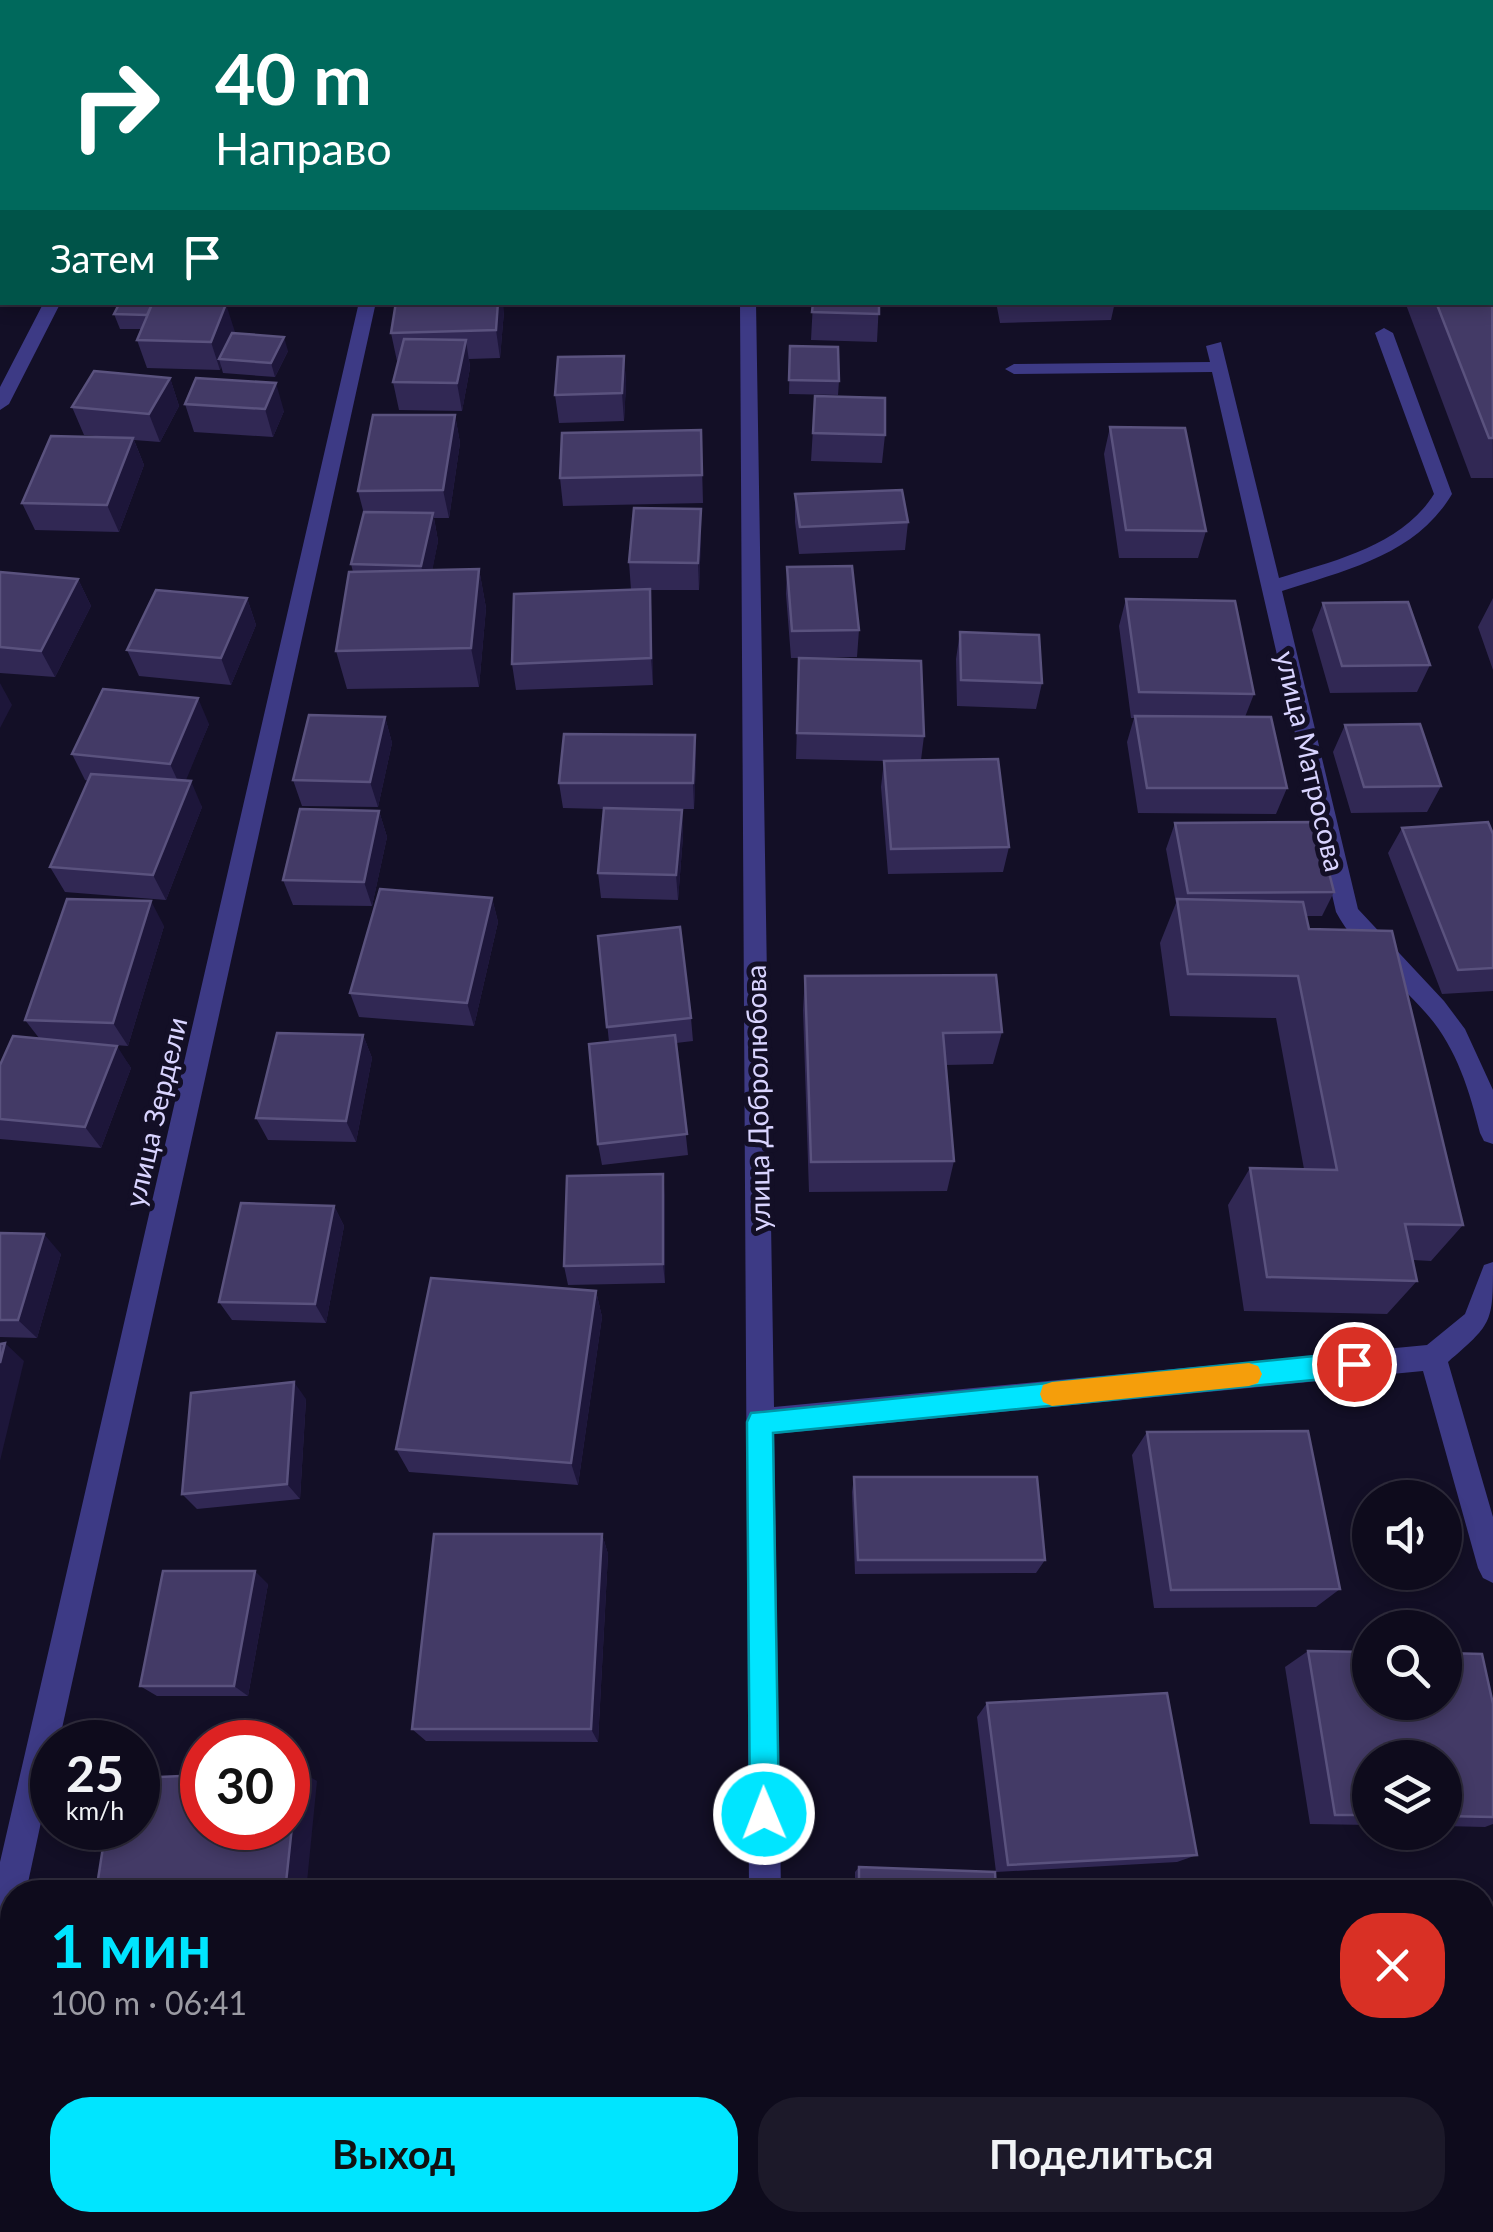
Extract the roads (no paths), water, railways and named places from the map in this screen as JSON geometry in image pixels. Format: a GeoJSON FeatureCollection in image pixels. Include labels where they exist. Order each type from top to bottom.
{"type":"FeatureCollection","features":[{"type":"Feature","properties":{"kind":"street"},"geometry":{"type":"LineString","coordinates":[[0,404],[51,305]]}},
{"type":"Feature","properties":{"kind":"street","name":"улица Зердели"},"geometry":{"type":"LineString","coordinates":[[12,1880],[367,305]]}},
{"type":"Feature","properties":{"kind":"street","name":"улица Добролюбова"},"geometry":{"type":"LineString","coordinates":[[748,305],[765,1880]]}},
{"type":"Feature","properties":{"kind":"street"},"geometry":{"type":"LineString","coordinates":[[1271,588],[1366,554],[1409,534],[1436,513],[1444,494],[1384,333]]}},
{"type":"Feature","properties":{"kind":"street","name":"улица Матросова"},"geometry":{"type":"LineString","coordinates":[[1014,368],[1218,356],[1347,912],[1369,944],[1438,1010],[1478,1076],[1493,1133]]}},
{"type":"Feature","properties":{"kind":"street"},"geometry":{"type":"LineString","coordinates":[[760,1422],[1434,1357],[1476,1322],[1493,1274]]}},
{"type":"Feature","properties":{"kind":"street"},"geometry":{"type":"LineString","coordinates":[[1434,1357],[1493,1568]]}}]}
